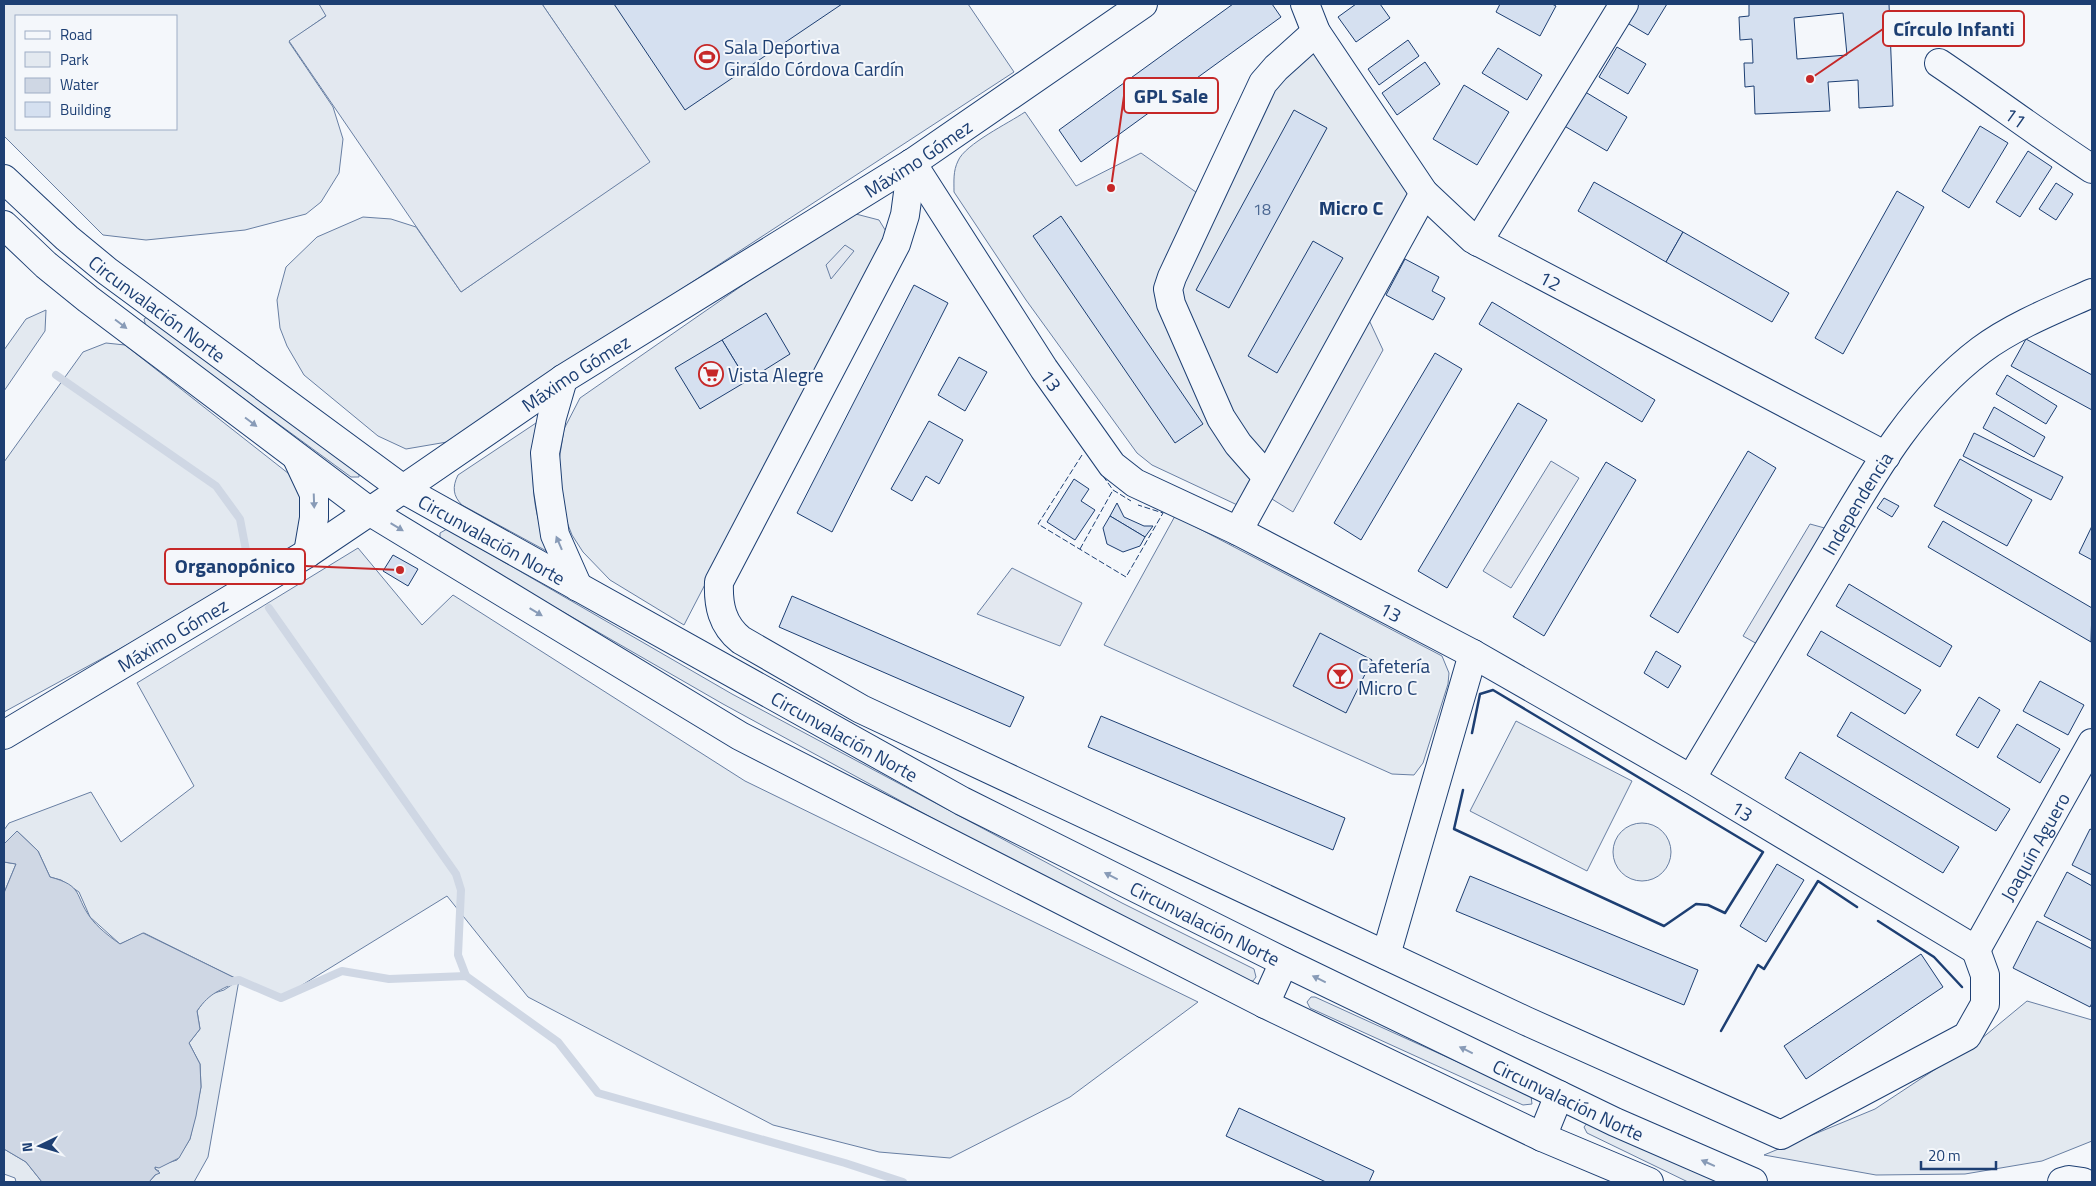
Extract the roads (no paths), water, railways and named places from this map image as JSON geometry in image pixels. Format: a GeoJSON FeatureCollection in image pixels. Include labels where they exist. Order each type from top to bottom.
{"type":"FeatureCollection","features":[{"type":"Feature","properties":{"kind":"main road","name":"Máximo Gómez"},"geometry":{"type":"LineString","coordinates":[[4,735],[308,553],[563,378],[912,163],[1143,4]]}},
{"type":"Feature","properties":{"kind":"main road","name":"12"},"geometry":{"type":"LineString","coordinates":[[1305,4],[1316,32],[1424,193],[1478,242],[1886,456]]}},
{"type":"Feature","properties":{"kind":"main road"},"geometry":{"type":"LineString","coordinates":[[1478,242],[1624,4]]}},
{"type":"Feature","properties":{"kind":"main road"},"geometry":{"type":"LineString","coordinates":[[1267,477],[1238,444],[1221,418],[1171,304],[1168,289],[1263,83],[1276,68],[1316,32]]}},
{"type":"Feature","properties":{"kind":"main road","name":"11"},"geometry":{"type":"LineString","coordinates":[[1939,63],[2092,169]]}},
{"type":"Feature","properties":{"kind":"main road","name":"13"},"geometry":{"type":"LineString","coordinates":[[912,163],[1044,369],[1112,465],[1135,483],[1238,531],[1473,654],[1691,779],[1976,950]]}},
{"type":"Feature","properties":{"kind":"main road"},"geometry":{"type":"LineString","coordinates":[[912,163],[905,215],[896,244],[719,582],[718,600],[723,618],[732,633],[741,640],[861,708],[1526,1021],[1781,1134],[1967,1036],[1985,1004],[1985,975],[1976,950]]}},
{"type":"Feature","properties":{"kind":"main road","name":"Circunvalación Norte"},"geometry":{"type":"LineString","coordinates":[[4,179],[67,238],[106,271],[403,489],[962,801],[1284,962],[1615,1122],[1753,1182]]}},
{"type":"Feature","properties":{"kind":"main road"},"geometry":{"type":"LineString","coordinates":[[1238,531],[1424,193]]}},
{"type":"Feature","properties":{"kind":"main road","name":"Circunvalación Norte"},"geometry":{"type":"LineString","coordinates":[[4,225],[46,265],[88,299],[370,511],[740,736],[1265,1004],[1542,1137],[1649,1182]]}},
{"type":"Feature","properties":{"kind":"main road"},"geometry":{"type":"LineString","coordinates":[[46,265],[67,238]]}},
{"type":"Feature","properties":{"kind":"main road"},"geometry":{"type":"LineString","coordinates":[[88,299],[106,271]]}},
{"type":"Feature","properties":{"kind":"main road","name":"Independencia"},"geometry":{"type":"LineString","coordinates":[[1691,779],[1886,456],[1915,414],[1946,380],[1982,349],[2038,318],[2092,293]]}},
{"type":"Feature","properties":{"kind":"main road"},"geometry":{"type":"LineString","coordinates":[[563,378],[552,417],[546,453],[548,490],[555,535],[578,587]]}},
{"type":"Feature","properties":{"kind":"main road"},"geometry":{"type":"LineString","coordinates":[[296,456],[314,494],[314,518],[308,553]]}},
{"type":"Feature","properties":{"kind":"main road"},"geometry":{"type":"LineString","coordinates":[[1386,955],[1473,654]]}},
{"type":"Feature","properties":{"kind":"main road","name":"Joaquín Aguero"},"geometry":{"type":"LineString","coordinates":[[1976,950],[2092,743]]}},
{"type":"Feature","properties":{"kind":"main road"},"geometry":{"type":"LineString","coordinates":[[1265,1004],[1284,962]]}},
{"type":"Feature","properties":{"kind":"main road"},"geometry":{"type":"LineString","coordinates":[[1542,1137],[1559,1095]]}},
{"type":"Feature","properties":{"kind":"water"},"geometry":{"type":"Polygon","coordinates":[[[17,831],[38,851],[50,877],[61,880],[73,888],[93,921],[120,944],[143,933],[239,980],[216,992],[197,1011],[200,1029],[189,1043],[200,1064],[201,1087],[190,1139],[179,1158],[159,1168],[155,1167],[160,1173],[155,1175],[149,1182],[42,1182],[26,1162],[4,1149],[4,893],[16,864],[4,862],[4,844],[17,831]]]}},
{"type":"Feature","properties":{"kind":"waterway"},"geometry":{"type":"LineString","coordinates":[[56,375],[216,486],[240,519],[248,561]]}},
{"type":"Feature","properties":{"kind":"waterway"},"geometry":{"type":"LineString","coordinates":[[269,608],[456,874],[461,890],[458,955],[466,976]]}},
{"type":"Feature","properties":{"kind":"waterway"},"geometry":{"type":"LineString","coordinates":[[229,982],[239,980],[281,998],[342,971],[389,979],[466,976],[558,1042],[598,1093],[845,1163],[903,1182]]}},
{"type":"Feature","properties":{"kind":"place","name":"Sala Deportiva Giraldo Córdova Cardín"},"geometry":{"type":"Point","coordinates":[707,57]}},
{"type":"Feature","properties":{"kind":"place","name":"Círculo Infanti"},"geometry":{"type":"Point","coordinates":[1810,79]}},
{"type":"Feature","properties":{"kind":"place","name":"GPL Sale"},"geometry":{"type":"Point","coordinates":[1111,188]}},
{"type":"Feature","properties":{"kind":"place","name":"Vista Alegre"},"geometry":{"type":"Point","coordinates":[711,374]}},
{"type":"Feature","properties":{"kind":"place","name":"Organopónico"},"geometry":{"type":"Point","coordinates":[400,570]}},
{"type":"Feature","properties":{"kind":"place","name":"Cafetería Micro C"},"geometry":{"type":"Point","coordinates":[1340,676]}},
{"type":"Feature","properties":{"kind":"district","name":"Micro C"},"geometry":{"type":"Point","coordinates":[1351,207]}}]}
